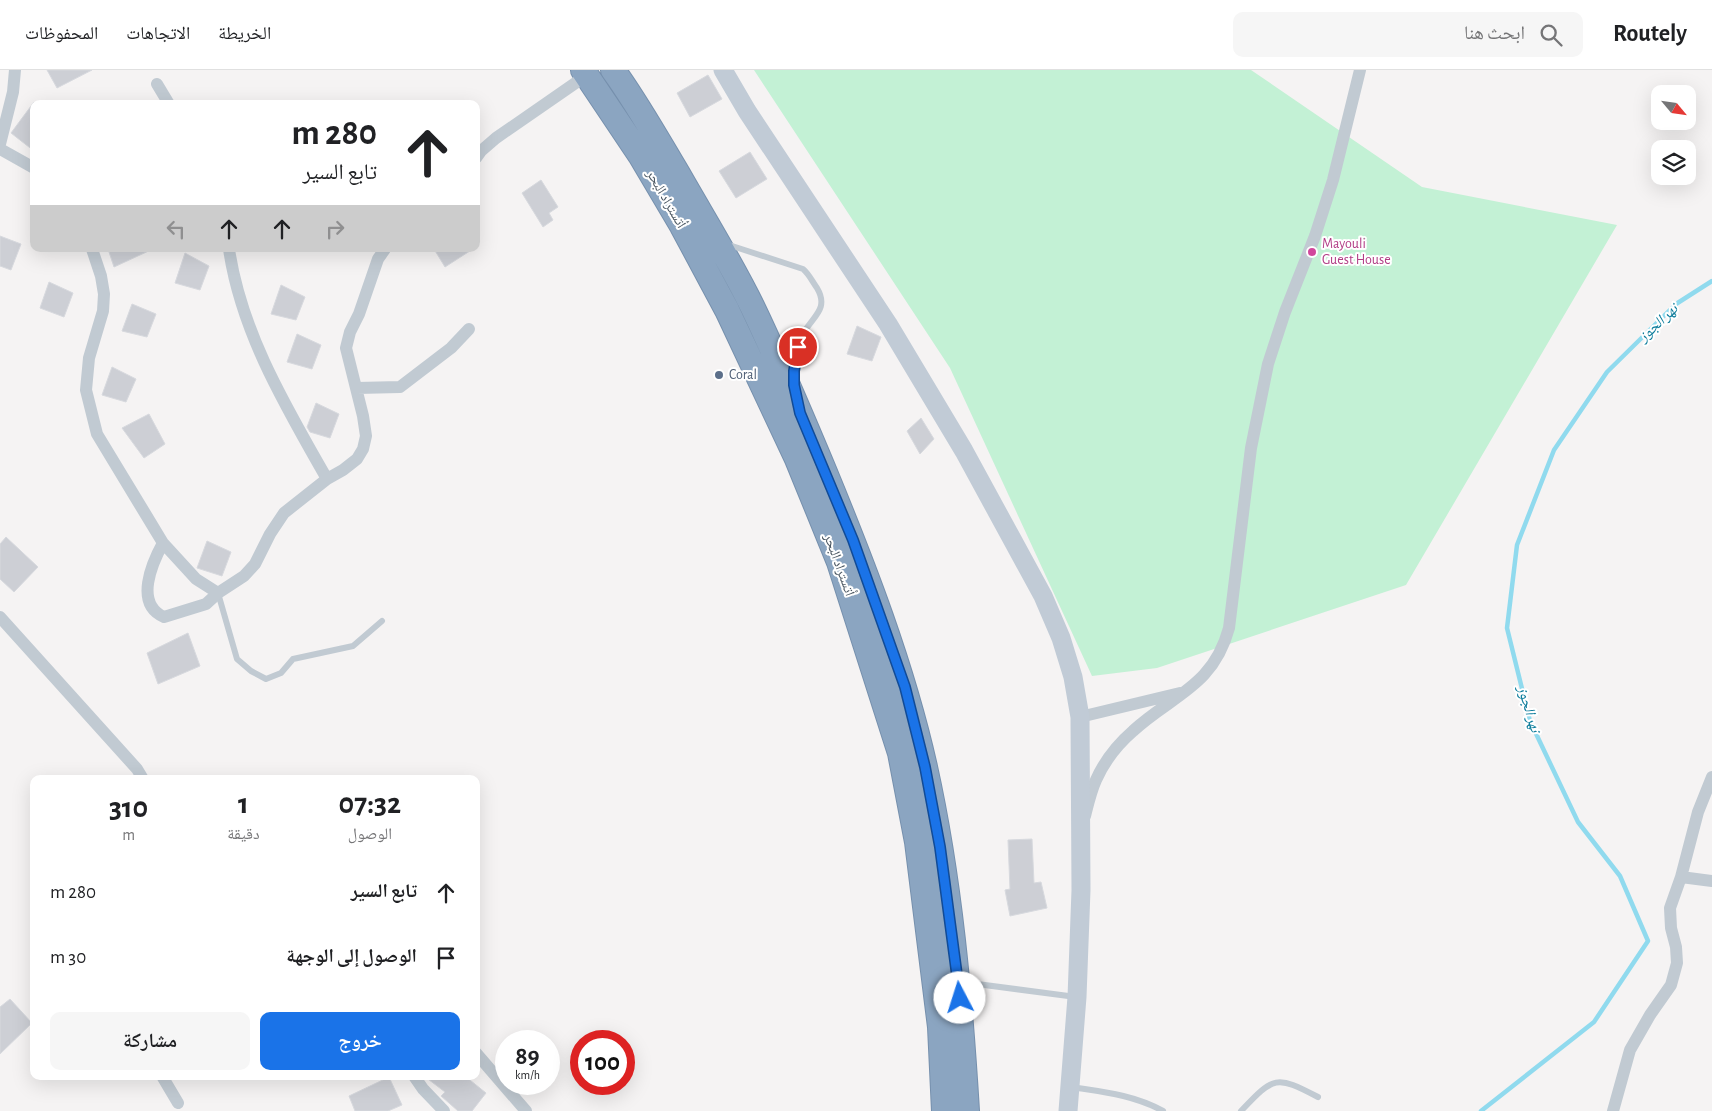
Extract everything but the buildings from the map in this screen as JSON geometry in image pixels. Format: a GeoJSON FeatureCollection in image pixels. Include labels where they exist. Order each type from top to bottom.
{"type":"FeatureCollection","features":[{"type":"Feature","properties":{"kind":"highway","name":"أتستراد البحر"},"geometry":{"type":"LineString","coordinates":[[613,70],[661,145],[752,305],[853,540],[905,687],[925,767],[940,847],[958,982],[967,1111]]}},
{"type":"Feature","properties":{"kind":"highway","name":"أتستراد البحر"},"geometry":{"type":"LineString","coordinates":[[585,72],[649,171],[682,226],[728,310],[797,459],[839,562],[900,753],[915,833],[938,1008],[944,1111]]}},
{"type":"Feature","properties":{"kind":"street"},"geometry":{"type":"LineString","coordinates":[[0,144],[13,92],[15,70]]}},
{"type":"Feature","properties":{"kind":"street"},"geometry":{"type":"LineString","coordinates":[[723,70],[888,324],[964,451],[1051,614],[1073,677],[1080,716],[1081,890],[1077,997],[1068,1111]]}},
{"type":"Feature","properties":{"kind":"street"},"geometry":{"type":"LineString","coordinates":[[1080,830],[1096,780],[1112,754],[1132,731],[1198,682],[1213,664],[1228,634],[1251,448],[1268,364],[1285,312],[1315,236],[1333,180],[1360,70]]}},
{"type":"Feature","properties":{"kind":"street"},"geometry":{"type":"LineString","coordinates":[[480,151],[585,72]]}},
{"type":"Feature","properties":{"kind":"street"},"geometry":{"type":"LineString","coordinates":[[156,84],[167,100]]}},
{"type":"Feature","properties":{"kind":"street"},"geometry":{"type":"LineString","coordinates":[[0,149],[30,166]]}},
{"type":"Feature","properties":{"kind":"street"},"geometry":{"type":"LineString","coordinates":[[93,252],[101,276],[104,294],[103,311],[88,358],[86,390],[97,434],[163,543],[196,579],[218,593]]}},
{"type":"Feature","properties":{"kind":"street"},"geometry":{"type":"LineString","coordinates":[[230,252],[238,295],[266,365],[294,422],[328,479]]}},
{"type":"Feature","properties":{"kind":"street"},"geometry":{"type":"LineString","coordinates":[[163,543],[153,566],[148,587],[148,600],[152,609],[164,617],[206,604],[218,593],[244,576],[255,564],[270,534],[284,513],[357,459],[363,448],[366,436],[357,388],[350,369],[346,348],[350,332],[378,259],[383,252]]}},
{"type":"Feature","properties":{"kind":"street"},"geometry":{"type":"LineString","coordinates":[[357,388],[400,387],[451,348],[469,329]]}},
{"type":"Feature","properties":{"kind":"street"},"geometry":{"type":"LineString","coordinates":[[0,617],[141,775]]}},
{"type":"Feature","properties":{"kind":"street"},"geometry":{"type":"LineString","coordinates":[[1080,716],[1187,691]]}},
{"type":"Feature","properties":{"kind":"street"},"geometry":{"type":"LineString","coordinates":[[1613,1111],[1630,1050],[1650,1014],[1671,985],[1677,963],[1670,908],[1681,877],[1698,812],[1712,777]]}},
{"type":"Feature","properties":{"kind":"street"},"geometry":{"type":"LineString","coordinates":[[1681,877],[1712,880]]}},
{"type":"Feature","properties":{"kind":"street"},"geometry":{"type":"LineString","coordinates":[[480,1058],[526,1111]]}},
{"type":"Feature","properties":{"kind":"street"},"geometry":{"type":"LineString","coordinates":[[164,1080],[178,1103]]}},
{"type":"Feature","properties":{"kind":"street"},"geometry":{"type":"LineString","coordinates":[[417,1080],[444,1111]]}},
{"type":"Feature","properties":{"kind":"lane"},"geometry":{"type":"LineString","coordinates":[[717,241],[803,269],[808,273],[822,296],[822,306],[802,336],[796,359],[794,385],[800,413]]}},
{"type":"Feature","properties":{"kind":"lane"},"geometry":{"type":"LineString","coordinates":[[218,593],[237,659],[251,671],[266,679],[281,673],[293,659],[353,646],[382,621]]}},
{"type":"Feature","properties":{"kind":"lane"},"geometry":{"type":"LineString","coordinates":[[958,982],[1077,997]]}},
{"type":"Feature","properties":{"kind":"lane"},"geometry":{"type":"LineString","coordinates":[[1241,1111],[1261,1090],[1274,1083],[1283,1081],[1296,1085],[1318,1097]]}},
{"type":"Feature","properties":{"kind":"lane"},"geometry":{"type":"LineString","coordinates":[[1070,1087],[1118,1093],[1148,1103],[1163,1111]]}},
{"type":"Feature","properties":{"kind":"green space"},"geometry":{"type":"Polygon","coordinates":[[[754,70],[1251,70],[1422,187],[1617,225],[1406,585],[1157,668],[1092,676],[950,368],[754,70]]]}},
{"type":"Feature","properties":{"kind":"waterway","name":"نهر الجوز"},"geometry":{"type":"LineString","coordinates":[[1481,1111],[1594,1022],[1648,941],[1620,876],[1578,822],[1530,721],[1507,628],[1517,545],[1554,450],[1607,372],[1676,304],[1712,281]]}},
{"type":"Feature","properties":{"kind":"place","name":"Mayouli Guest House"},"geometry":{"type":"Point","coordinates":[1312,252]}},
{"type":"Feature","properties":{"kind":"place","name":"Coral"},"geometry":{"type":"Point","coordinates":[719,375]}},
{"type":"Feature","properties":{"kind":"route"},"geometry":{"type":"LineString","coordinates":[[798,347],[794,371],[796,400],[853,540],[905,687],[925,767],[940,847],[960,998]]}}]}
